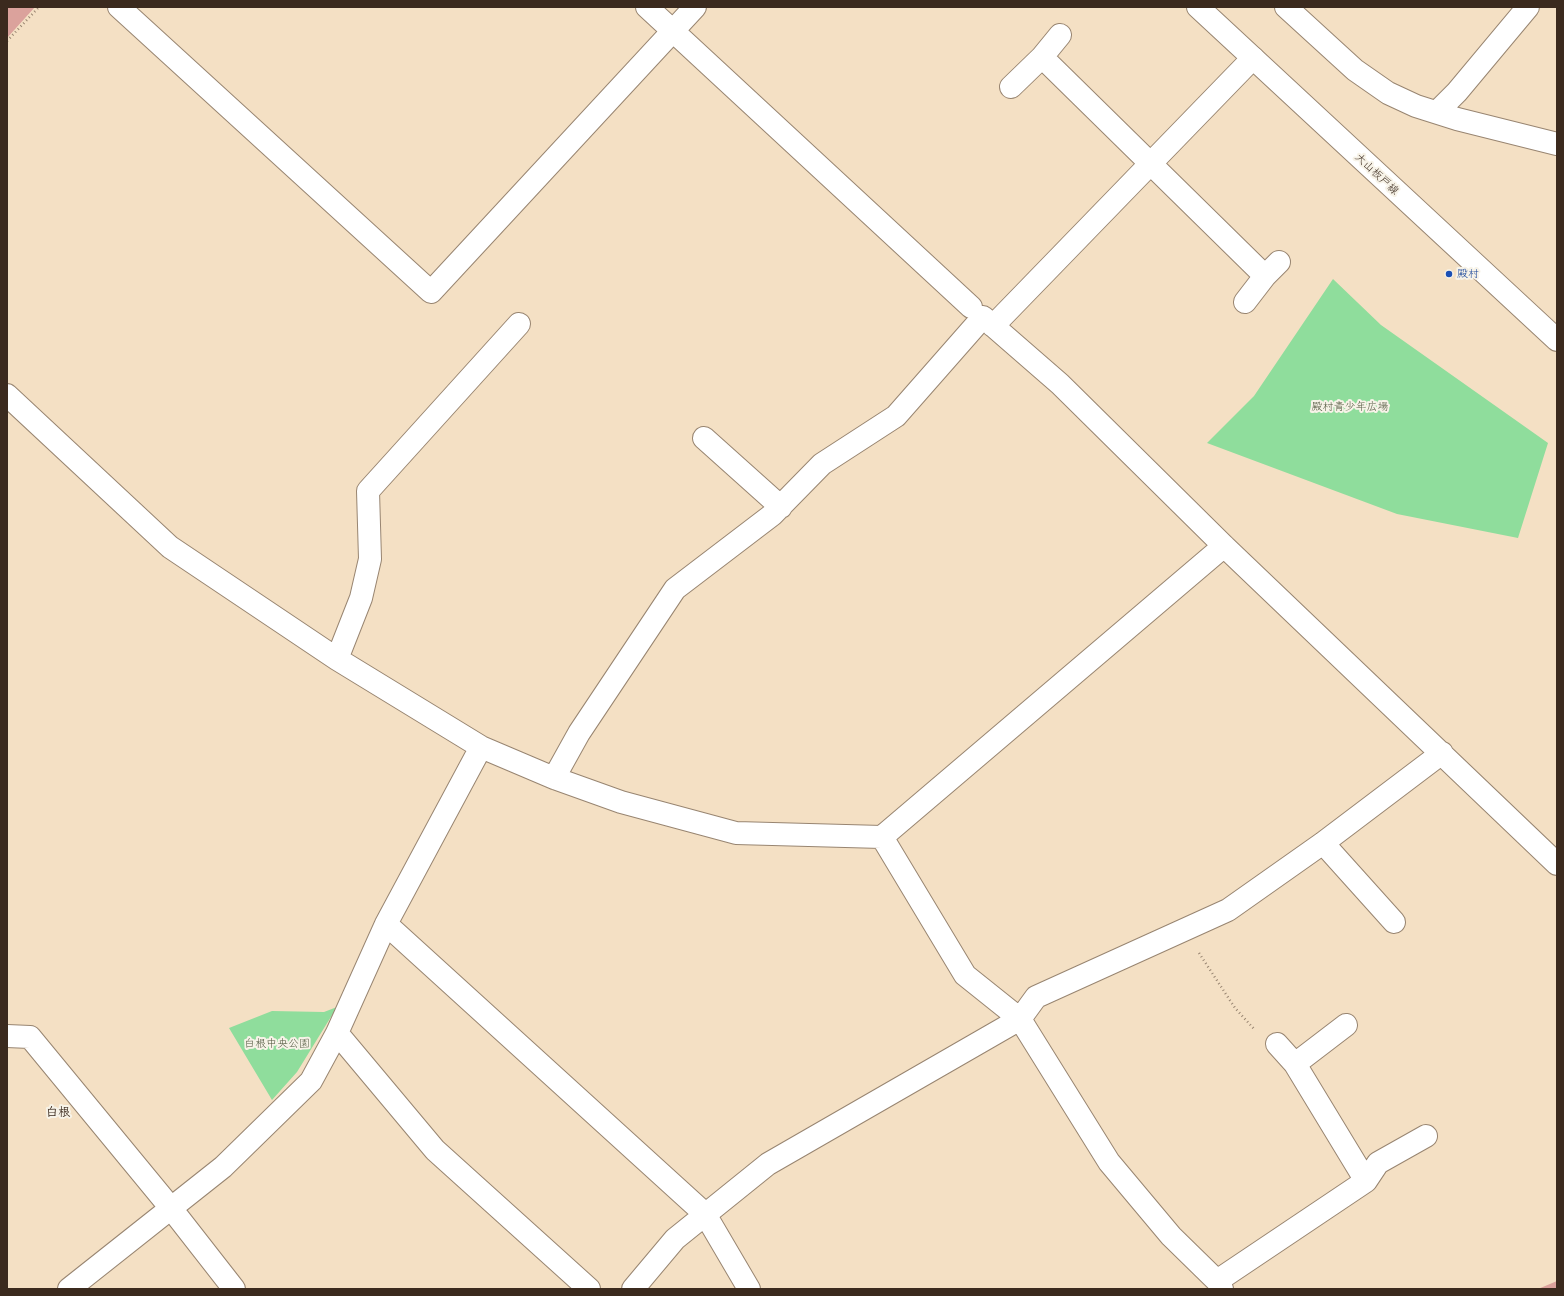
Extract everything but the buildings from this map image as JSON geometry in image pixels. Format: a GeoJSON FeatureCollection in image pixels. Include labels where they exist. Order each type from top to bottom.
{"type":"FeatureCollection","features":[{"type":"Feature","properties":{"kind":"street"},"geometry":{"type":"LineString","coordinates":[[119,7],[431,292],[696,7]]}},
{"type":"Feature","properties":{"kind":"street"},"geometry":{"type":"LineString","coordinates":[[647,7],[971,307]]}},
{"type":"Feature","properties":{"kind":"street","name":"大山板戸線"},"geometry":{"type":"LineString","coordinates":[[1198,7],[1557,340]]}},
{"type":"Feature","properties":{"kind":"street"},"geometry":{"type":"LineString","coordinates":[[1286,7],[1355,70],[1388,93],[1416,106],[1457,119],[1557,144]]}},
{"type":"Feature","properties":{"kind":"street"},"geometry":{"type":"LineString","coordinates":[[1437,112],[1457,92],[1528,7]]}},
{"type":"Feature","properties":{"kind":"street"},"geometry":{"type":"LineString","coordinates":[[1011,87],[1042,57],[1060,35]]}},
{"type":"Feature","properties":{"kind":"street"},"geometry":{"type":"LineString","coordinates":[[1042,57],[1151,162],[1272,269],[1245,302]]}},
{"type":"Feature","properties":{"kind":"street"},"geometry":{"type":"LineString","coordinates":[[992,326],[1253,58]]}},
{"type":"Feature","properties":{"kind":"street"},"geometry":{"type":"LineString","coordinates":[[554,778],[579,733],[675,589],[781,506],[822,464],[896,416],[983,317],[1060,384],[1224,546],[1557,864]]}},
{"type":"Feature","properties":{"kind":"street"},"geometry":{"type":"LineString","coordinates":[[337,659],[361,598],[370,559],[368,491],[519,324]]}},
{"type":"Feature","properties":{"kind":"street"},"geometry":{"type":"LineString","coordinates":[[7,395],[170,547],[337,659],[481,747],[554,778],[621,802],[736,833],[882,837],[1224,546]]}},
{"type":"Feature","properties":{"kind":"street"},"geometry":{"type":"LineString","coordinates":[[704,438],[781,506]]}},
{"type":"Feature","properties":{"kind":"street"},"geometry":{"type":"LineString","coordinates":[[69,1289],[222,1167],[311,1081],[337,1033],[386,924],[481,747]]}},
{"type":"Feature","properties":{"kind":"street"},"geometry":{"type":"LineString","coordinates":[[633,1289],[674,1239],[768,1164],[1020,1019],[1036,997],[1228,910],[1323,843],[1442,753]]}},
{"type":"Feature","properties":{"kind":"street"},"geometry":{"type":"LineString","coordinates":[[882,837],[965,976],[1020,1019],[1109,1162],[1171,1236],[1220,1285],[1366,1181],[1378,1163],[1426,1136]]}},
{"type":"Feature","properties":{"kind":"street"},"geometry":{"type":"LineString","coordinates":[[1323,843],[1394,922]]}},
{"type":"Feature","properties":{"kind":"street"},"geometry":{"type":"LineString","coordinates":[[386,924],[705,1214],[749,1289]]}},
{"type":"Feature","properties":{"kind":"street"},"geometry":{"type":"LineString","coordinates":[[1296,1064],[1346,1025]]}},
{"type":"Feature","properties":{"kind":"street"},"geometry":{"type":"LineString","coordinates":[[337,1033],[435,1150],[589,1289]]}},
{"type":"Feature","properties":{"kind":"street"},"geometry":{"type":"LineString","coordinates":[[7,1036],[30,1037],[170,1207],[234,1289]]}},
{"type":"Feature","properties":{"kind":"street"},"geometry":{"type":"LineString","coordinates":[[1268,1040],[1296,1064],[1366,1181]]}},
{"type":"Feature","properties":{"kind":"path"},"geometry":{"type":"LineString","coordinates":[[7,42],[39,7]]}},
{"type":"Feature","properties":{"kind":"path"},"geometry":{"type":"LineString","coordinates":[[1184,930],[1235,1008],[1268,1040]]}},
{"type":"Feature","properties":{"kind":"green space","name":"殿村青少年広場"},"geometry":{"type":"Polygon","coordinates":[[[1333,279],[1381,325],[1548,443],[1518,538],[1397,514],[1207,443],[1254,396],[1333,279]]]}},
{"type":"Feature","properties":{"kind":"green space","name":"白根中央公園"},"geometry":{"type":"Polygon","coordinates":[[[337,1007],[297,1072],[272,1100],[229,1028],[272,1011],[324,1012],[337,1007]]]}},
{"type":"Feature","properties":{"kind":"place","name":"殿村"},"geometry":{"type":"Point","coordinates":[1449,274]}},
{"type":"Feature","properties":{"kind":"district","name":"白根"},"geometry":{"type":"Point","coordinates":[58,1112]}}]}
